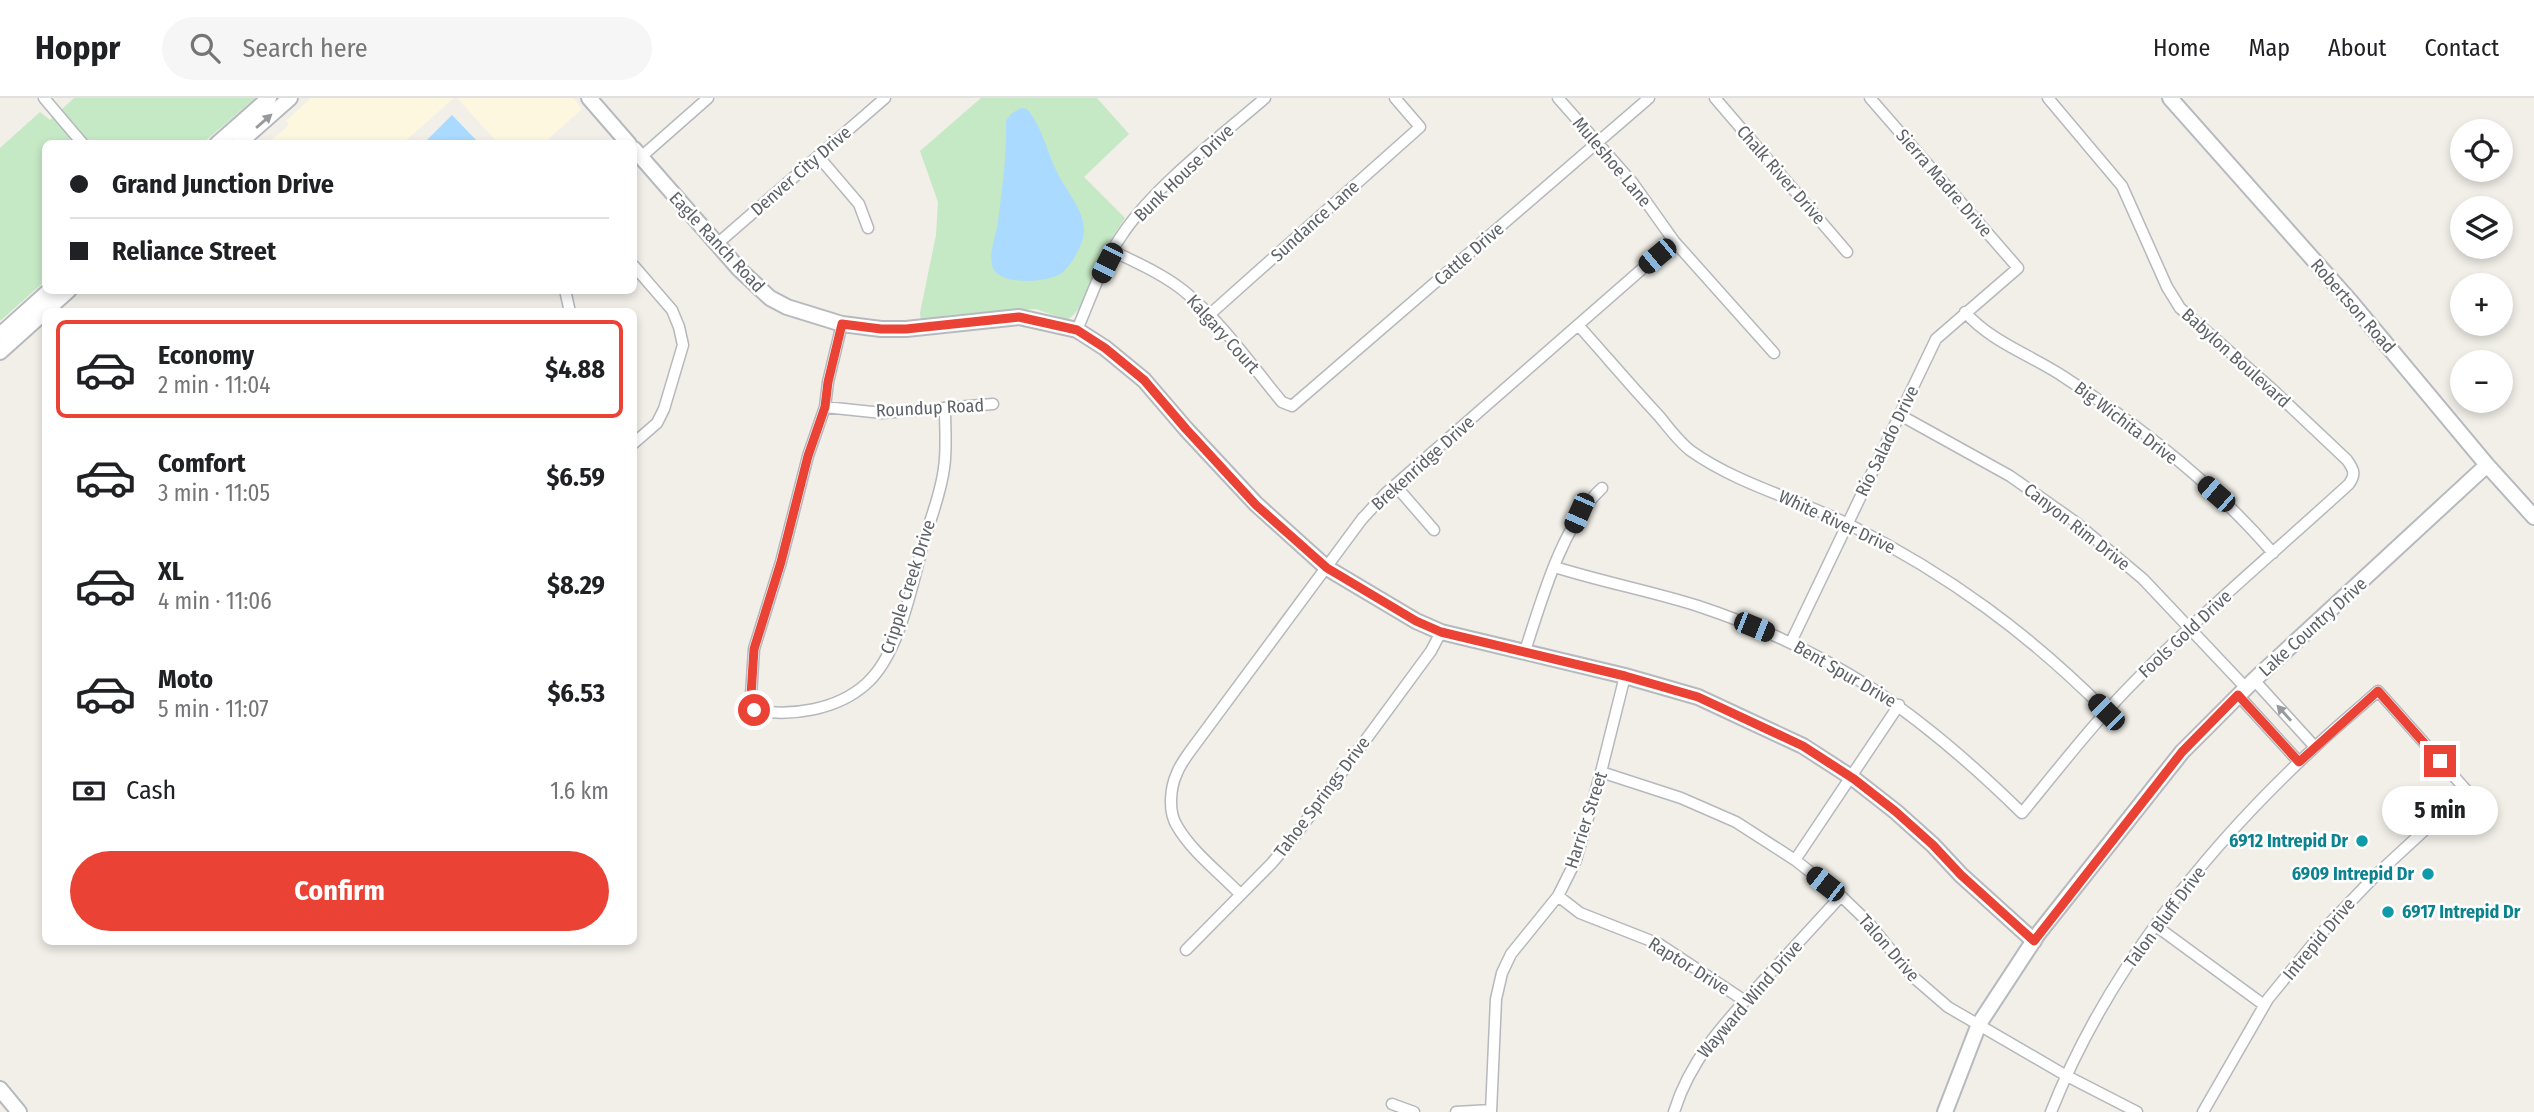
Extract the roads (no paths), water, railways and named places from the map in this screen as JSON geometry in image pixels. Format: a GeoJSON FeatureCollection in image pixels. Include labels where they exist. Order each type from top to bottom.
{"type":"FeatureCollection","features":[{"type":"Feature","properties":{"kind":"street"},"geometry":{"type":"LineString","coordinates":[[44,98],[80,140]]}},
{"type":"Feature","properties":{"kind":"street"},"geometry":{"type":"LineString","coordinates":[[222,140],[269,98]]}},
{"type":"Feature","properties":{"kind":"street"},"geometry":{"type":"LineString","coordinates":[[242,140],[290,98]]}},
{"type":"Feature","properties":{"kind":"street","name":"Eagle Ranch Road"},"geometry":{"type":"LineString","coordinates":[[589,98],[625,140]]}},
{"type":"Feature","properties":{"kind":"street"},"geometry":{"type":"LineString","coordinates":[[637,150],[708,98]]}},
{"type":"Feature","properties":{"kind":"street","name":"Denver City Drive"},"geometry":{"type":"LineString","coordinates":[[717,244],[885,98]]}},
{"type":"Feature","properties":{"kind":"street","name":"Bunk House Drive"},"geometry":{"type":"LineString","coordinates":[[1077,330],[1124,232],[1152,198],[1265,98]]}},
{"type":"Feature","properties":{"kind":"street","name":"Sundance Lane"},"geometry":{"type":"LineString","coordinates":[[1209,315],[1420,127],[1395,98]]}},
{"type":"Feature","properties":{"kind":"street","name":"Muleshoe Lane"},"geometry":{"type":"LineString","coordinates":[[1558,98],[1632,182],[1674,241],[1774,353]]}},
{"type":"Feature","properties":{"kind":"street","name":"Cattle Drive"},"geometry":{"type":"LineString","coordinates":[[1289,406],[1296,405],[1649,98]]}},
{"type":"Feature","properties":{"kind":"street","name":"Chalk River Drive"},"geometry":{"type":"LineString","coordinates":[[1715,98],[1847,252]]}},
{"type":"Feature","properties":{"kind":"street","name":"Sierra Madre Drive"},"geometry":{"type":"LineString","coordinates":[[1870,98],[2018,268]]}},
{"type":"Feature","properties":{"kind":"street","name":"Babylon Boulevard"},"geometry":{"type":"LineString","coordinates":[[2048,98],[2122,186],[2167,287],[2180,308],[2347,460],[2354,470],[2354,476],[2333,499]]}},
{"type":"Feature","properties":{"kind":"street","name":"Robertson Road"},"geometry":{"type":"LineString","coordinates":[[2170,98],[2351,302],[2534,517]]}},
{"type":"Feature","properties":{"kind":"street","name":"Eagle Ranch Road"},"geometry":{"type":"LineString","coordinates":[[637,153],[739,269],[770,298],[804,313],[842,324],[881,329],[906,329],[1019,317],[1077,330],[1105,348],[1144,380],[1256,505],[1327,568],[1416,621],[1441,632],[1625,676],[1698,697],[1803,746],[1851,777],[1933,845],[1961,875],[2034,941]]}},
{"type":"Feature","properties":{"kind":"street"},"geometry":{"type":"LineString","coordinates":[[818,156],[859,204],[867,228]]}},
{"type":"Feature","properties":{"kind":"street","name":"Brekenridge Drive"},"geometry":{"type":"LineString","coordinates":[[1240,894],[1196,850],[1176,825],[1171,809],[1172,792],[1176,774],[1191,750],[1362,519],[1395,485],[1674,241]]}},
{"type":"Feature","properties":{"kind":"street","name":"Kalgary Court"},"geometry":{"type":"LineString","coordinates":[[1113,251],[1170,281],[1209,315],[1282,402],[1289,406]]}},
{"type":"Feature","properties":{"kind":"street","name":"Rio Salado Drive"},"geometry":{"type":"LineString","coordinates":[[1791,642],[1936,339],[2018,268]]}},
{"type":"Feature","properties":{"kind":"street"},"geometry":{"type":"LineString","coordinates":[[637,269],[672,310],[683,345],[657,423],[637,440]]}},
{"type":"Feature","properties":{"kind":"street"},"geometry":{"type":"LineString","coordinates":[[0,335],[46,294]]}},
{"type":"Feature","properties":{"kind":"street"},"geometry":{"type":"LineString","coordinates":[[49,308],[65,294]]}},
{"type":"Feature","properties":{"kind":"street","name":"Big Wichita Drive"},"geometry":{"type":"LineString","coordinates":[[1965,313],[1977,326],[2061,375],[2161,446],[2216,494],[2273,553]]}},
{"type":"Feature","properties":{"kind":"street"},"geometry":{"type":"LineString","coordinates":[[0,352],[42,314]]}},
{"type":"Feature","properties":{"kind":"street"},"geometry":{"type":"LineString","coordinates":[[745,716],[754,710],[751,695],[754,649],[781,562],[808,456],[825,407],[842,324]]}},
{"type":"Feature","properties":{"kind":"street","name":"White River Drive"},"geometry":{"type":"LineString","coordinates":[[1578,325],[1689,449],[1720,470],[1847,524],[1916,559],[2013,627],[2067,672],[2106,712]]}},
{"type":"Feature","properties":{"kind":"street","name":"Roundup Road"},"geometry":{"type":"LineString","coordinates":[[825,407],[882,413],[993,404]]}},
{"type":"Feature","properties":{"kind":"street","name":"Cripple Creek Drive"},"geometry":{"type":"LineString","coordinates":[[754,710],[790,713],[824,707],[845,698],[866,684],[883,664],[904,611],[941,484],[946,451],[945,409]]}},
{"type":"Feature","properties":{"kind":"street","name":"Canyon Rim Drive"},"geometry":{"type":"LineString","coordinates":[[1900,415],[2010,476],[2074,521],[2143,579],[2246,688]]}},
{"type":"Feature","properties":{"kind":"street","name":"Lake Country Drive"},"geometry":{"type":"LineString","coordinates":[[1945,1112],[1979,1024],[2034,941],[2182,752],[2246,688],[2487,465]]}},
{"type":"Feature","properties":{"kind":"street"},"geometry":{"type":"LineString","coordinates":[[1395,485],[1434,530]]}},
{"type":"Feature","properties":{"kind":"street"},"geometry":{"type":"LineString","coordinates":[[1525,651],[1555,567],[1579,513],[1602,488]]}},
{"type":"Feature","properties":{"kind":"street","name":"Fools Gold Drive"},"geometry":{"type":"LineString","coordinates":[[2022,813],[2106,712],[2190,627],[2333,499]]}},
{"type":"Feature","properties":{"kind":"street","name":"Bent Spur Drive"},"geometry":{"type":"LineString","coordinates":[[1555,567],[1598,581],[1696,605],[1791,642],[1836,664],[1936,733],[2022,813]]}},
{"type":"Feature","properties":{"kind":"street","name":"Tahoe Springs Drive"},"geometry":{"type":"LineString","coordinates":[[1186,950],[1271,864],[1294,836],[1431,651],[1441,632]]}},
{"type":"Feature","properties":{"kind":"street","name":"Harrier Street"},"geometry":{"type":"LineString","coordinates":[[1491,1111],[1496,999],[1502,973],[1511,954],[1558,896],[1576,860],[1625,676]]}},
{"type":"Feature","properties":{"kind":"street"},"geometry":{"type":"LineString","coordinates":[[2246,688],[2315,747]]}},
{"type":"Feature","properties":{"kind":"street"},"geometry":{"type":"LineString","coordinates":[[2246,688],[2299,762]]}},
{"type":"Feature","properties":{"kind":"street","name":"Talon Bluff Drive"},"geometry":{"type":"LineString","coordinates":[[2050,1112],[2065,1075],[2106,998],[2156,926],[2204,864],[2299,762],[2378,691],[2467,791]]}},
{"type":"Feature","properties":{"kind":"street"},"geometry":{"type":"LineString","coordinates":[[1795,860],[1899,705]]}},
{"type":"Feature","properties":{"kind":"street","name":"Talon Drive"},"geometry":{"type":"LineString","coordinates":[[1601,772],[1682,798],[1736,822],[1795,860],[1840,896],[1868,922],[1911,975],[1948,1007],[2065,1075],[2137,1112]]}},
{"type":"Feature","properties":{"kind":"street","name":"Intrepid Drive"},"geometry":{"type":"LineString","coordinates":[[2203,1112],[2264,1005],[2330,923],[2377,874],[2467,791]]}},
{"type":"Feature","properties":{"kind":"street","name":"Raptor Drive"},"geometry":{"type":"LineString","coordinates":[[1558,896],[1580,913],[1659,944],[1745,1001]]}},
{"type":"Feature","properties":{"kind":"street","name":"Wayward Wind Drive"},"geometry":{"type":"LineString","coordinates":[[1675,1112],[1680,1092],[1713,1037],[1840,896]]}},
{"type":"Feature","properties":{"kind":"street"},"geometry":{"type":"LineString","coordinates":[[2156,926],[2264,1005]]}},
{"type":"Feature","properties":{"kind":"street"},"geometry":{"type":"LineString","coordinates":[[0,1089],[19,1112]]}},
{"type":"Feature","properties":{"kind":"street"},"geometry":{"type":"LineString","coordinates":[[1392,1104],[1414,1112]]}},
{"type":"Feature","properties":{"kind":"street"},"geometry":{"type":"LineString","coordinates":[[1456,1112],[1491,1111]]}},
{"type":"Feature","properties":{"kind":"water"},"geometry":{"type":"Polygon","coordinates":[[[1021,108],[1027,109],[1037,123],[1057,172],[1078,207],[1084,230],[1080,247],[1063,272],[1047,279],[1024,281],[1003,277],[995,272],[991,260],[1003,185],[1006,121],[1021,108]]]}},
{"type":"Feature","properties":{"kind":"water"},"geometry":{"type":"Polygon","coordinates":[[[452,115],[476,140],[427,140],[452,115]]]}},
{"type":"Feature","properties":{"kind":"place","name":"6912 Intrepid Dr"},"geometry":{"type":"Point","coordinates":[2362,841]}},
{"type":"Feature","properties":{"kind":"place","name":"6909 Intrepid Dr"},"geometry":{"type":"Point","coordinates":[2428,874]}},
{"type":"Feature","properties":{"kind":"place","name":"6917 Intrepid Dr"},"geometry":{"type":"Point","coordinates":[2388,912]}}]}
